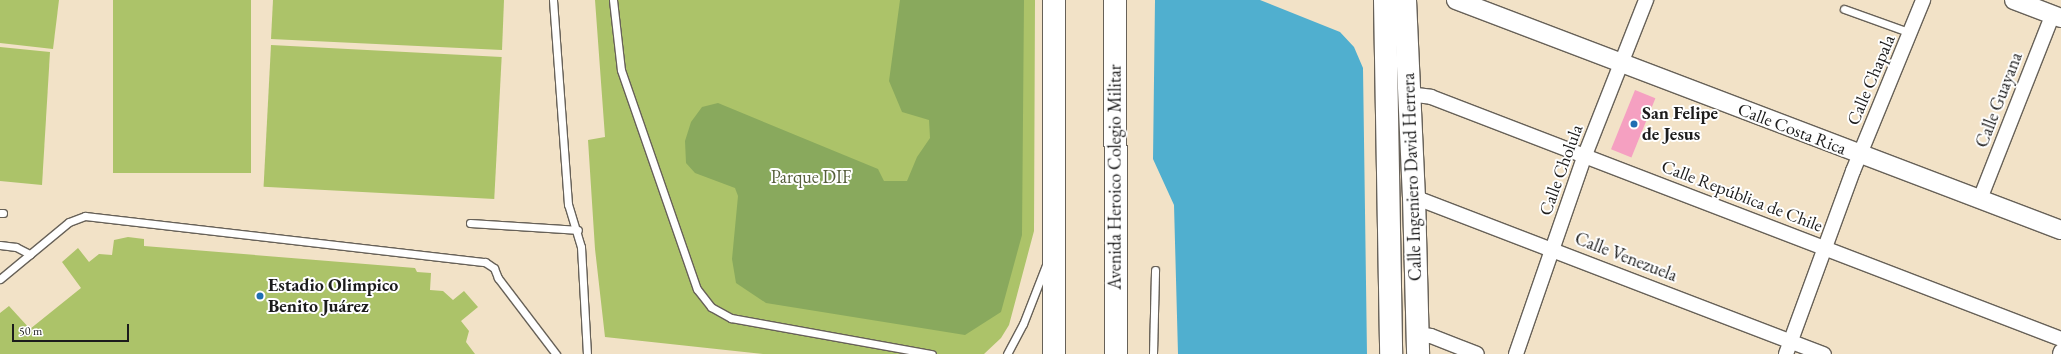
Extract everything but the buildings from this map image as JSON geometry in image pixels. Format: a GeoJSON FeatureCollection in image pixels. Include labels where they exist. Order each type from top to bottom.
{"type":"FeatureCollection","features":[{"type":"Feature","properties":{"kind":"main road"},"geometry":{"type":"LineString","coordinates":[[1054,0],[1054,354]]}},
{"type":"Feature","properties":{"kind":"main road","name":"Calle Ingeniero David Herrera"},"geometry":{"type":"LineString","coordinates":[[1385,0],[1391,354]]}},
{"type":"Feature","properties":{"kind":"main road","name":"Calle Ingeniero David Herrera"},"geometry":{"type":"LineString","coordinates":[[1405,0],[1408,94],[1414,197],[1418,344]]}},
{"type":"Feature","properties":{"kind":"main road","name":"Avenida Heroico Colegio Militar"},"geometry":{"type":"LineString","coordinates":[[1115,1],[1116,354]]}},
{"type":"Feature","properties":{"kind":"street","name":"Calle Costa Rica"},"geometry":{"type":"LineString","coordinates":[[1456,0],[1860,155],[2061,230]]}},
{"type":"Feature","properties":{"kind":"street","name":"Calle Cholula"},"geometry":{"type":"LineString","coordinates":[[1516,354],[1585,155],[1646,0]]}},
{"type":"Feature","properties":{"kind":"street","name":"Calle Chapala"},"geometry":{"type":"LineString","coordinates":[[1788,348],[1860,155],[1924,0]]}},
{"type":"Feature","properties":{"kind":"street"},"geometry":{"type":"LineString","coordinates":[[2014,0],[2057,16]]}},
{"type":"Feature","properties":{"kind":"street","name":"Calle Guayana"},"geometry":{"type":"LineString","coordinates":[[1980,199],[2057,16]]}},
{"type":"Feature","properties":{"kind":"street","name":"Calle República de Chile"},"geometry":{"type":"LineString","coordinates":[[1408,94],[1431,97],[2061,339]]}},
{"type":"Feature","properties":{"kind":"street","name":"Calle Venezuela"},"geometry":{"type":"LineString","coordinates":[[1414,197],[1552,249],[1788,348],[1824,354]]}},
{"type":"Feature","properties":{"kind":"street"},"geometry":{"type":"LineString","coordinates":[[1418,344],[1431,336],[1477,354]]}},
{"type":"Feature","properties":{"kind":"lane"},"geometry":{"type":"LineString","coordinates":[[553,0],[568,204],[578,230],[587,354]]}},
{"type":"Feature","properties":{"kind":"lane"},"geometry":{"type":"LineString","coordinates":[[613,0],[621,70],[697,289],[711,307],[731,318],[932,354]]}},
{"type":"Feature","properties":{"kind":"lane"},"geometry":{"type":"LineString","coordinates":[[1844,9],[1911,33]]}},
{"type":"Feature","properties":{"kind":"lane"},"geometry":{"type":"LineString","coordinates":[[0,278],[69,222],[85,216],[485,262],[494,268],[498,278],[556,354]]}},
{"type":"Feature","properties":{"kind":"lane"},"geometry":{"type":"LineString","coordinates":[[470,223],[578,230]]}},
{"type":"Feature","properties":{"kind":"lane"},"geometry":{"type":"LineString","coordinates":[[0,245],[16,247],[30,254]]}},
{"type":"Feature","properties":{"kind":"lane"},"geometry":{"type":"LineString","coordinates":[[1007,354],[1023,324],[1054,246]]}},
{"type":"Feature","properties":{"kind":"lane"},"geometry":{"type":"LineString","coordinates":[[1153,354],[1155,270]]}},
{"type":"Feature","properties":{"kind":"green space"},"geometry":{"type":"Polygon","coordinates":[[[0,0],[59,0],[53,49],[0,43],[0,0]]]}},
{"type":"Feature","properties":{"kind":"green space"},"geometry":{"type":"Polygon","coordinates":[[[113,0],[251,0],[251,173],[113,173],[113,0]]]}},
{"type":"Feature","properties":{"kind":"green space"},"geometry":{"type":"Polygon","coordinates":[[[273,0],[504,0],[502,50],[271,39],[273,0]]]}},
{"type":"Feature","properties":{"kind":"green space","name":"Parque DIF"},"geometry":{"type":"Polygon","coordinates":[[[595,0],[1035,0],[1034,231],[1009,325],[1001,338],[984,354],[763,354],[605,337],[595,249],[588,140],[605,137],[595,0]]]}},
{"type":"Feature","properties":{"kind":"green space"},"geometry":{"type":"Polygon","coordinates":[[[900,0],[1024,0],[1022,235],[1001,312],[965,335],[766,303],[736,283],[732,259],[738,196],[735,188],[695,173],[686,163],[685,141],[691,122],[702,107],[718,103],[878,169],[884,181],[907,181],[917,157],[930,138],[929,120],[902,112],[889,81],[900,0]]]}},
{"type":"Feature","properties":{"kind":"green space"},"geometry":{"type":"Polygon","coordinates":[[[271,45],[502,57],[494,199],[264,187],[271,45]]]}},
{"type":"Feature","properties":{"kind":"green space"},"geometry":{"type":"Polygon","coordinates":[[[0,47],[50,52],[42,185],[0,181],[0,47]]]}},
{"type":"Feature","properties":{"kind":"green space","name":"Estadio Olimpico Benito Juárez"},"geometry":{"type":"Polygon","coordinates":[[[128,237],[144,239],[144,246],[415,268],[417,272],[431,273],[430,290],[443,291],[453,300],[464,291],[478,307],[461,321],[469,331],[466,342],[475,354],[0,354],[0,313],[9,306],[30,329],[81,288],[62,262],[78,248],[89,262],[99,254],[112,255],[114,240],[128,237]]]}},
{"type":"Feature","properties":{"kind":"water"},"geometry":{"type":"Polygon","coordinates":[[[1155,0],[1260,0],[1340,32],[1354,47],[1363,68],[1367,354],[1178,354],[1174,205],[1153,159],[1155,0]]]}},
{"type":"Feature","properties":{"kind":"place","name":"San Felipe de Jesus"},"geometry":{"type":"Point","coordinates":[1634,124]}},
{"type":"Feature","properties":{"kind":"place","name":"Estadio Olimpico Benito Juárez"},"geometry":{"type":"Point","coordinates":[260,296]}}]}
